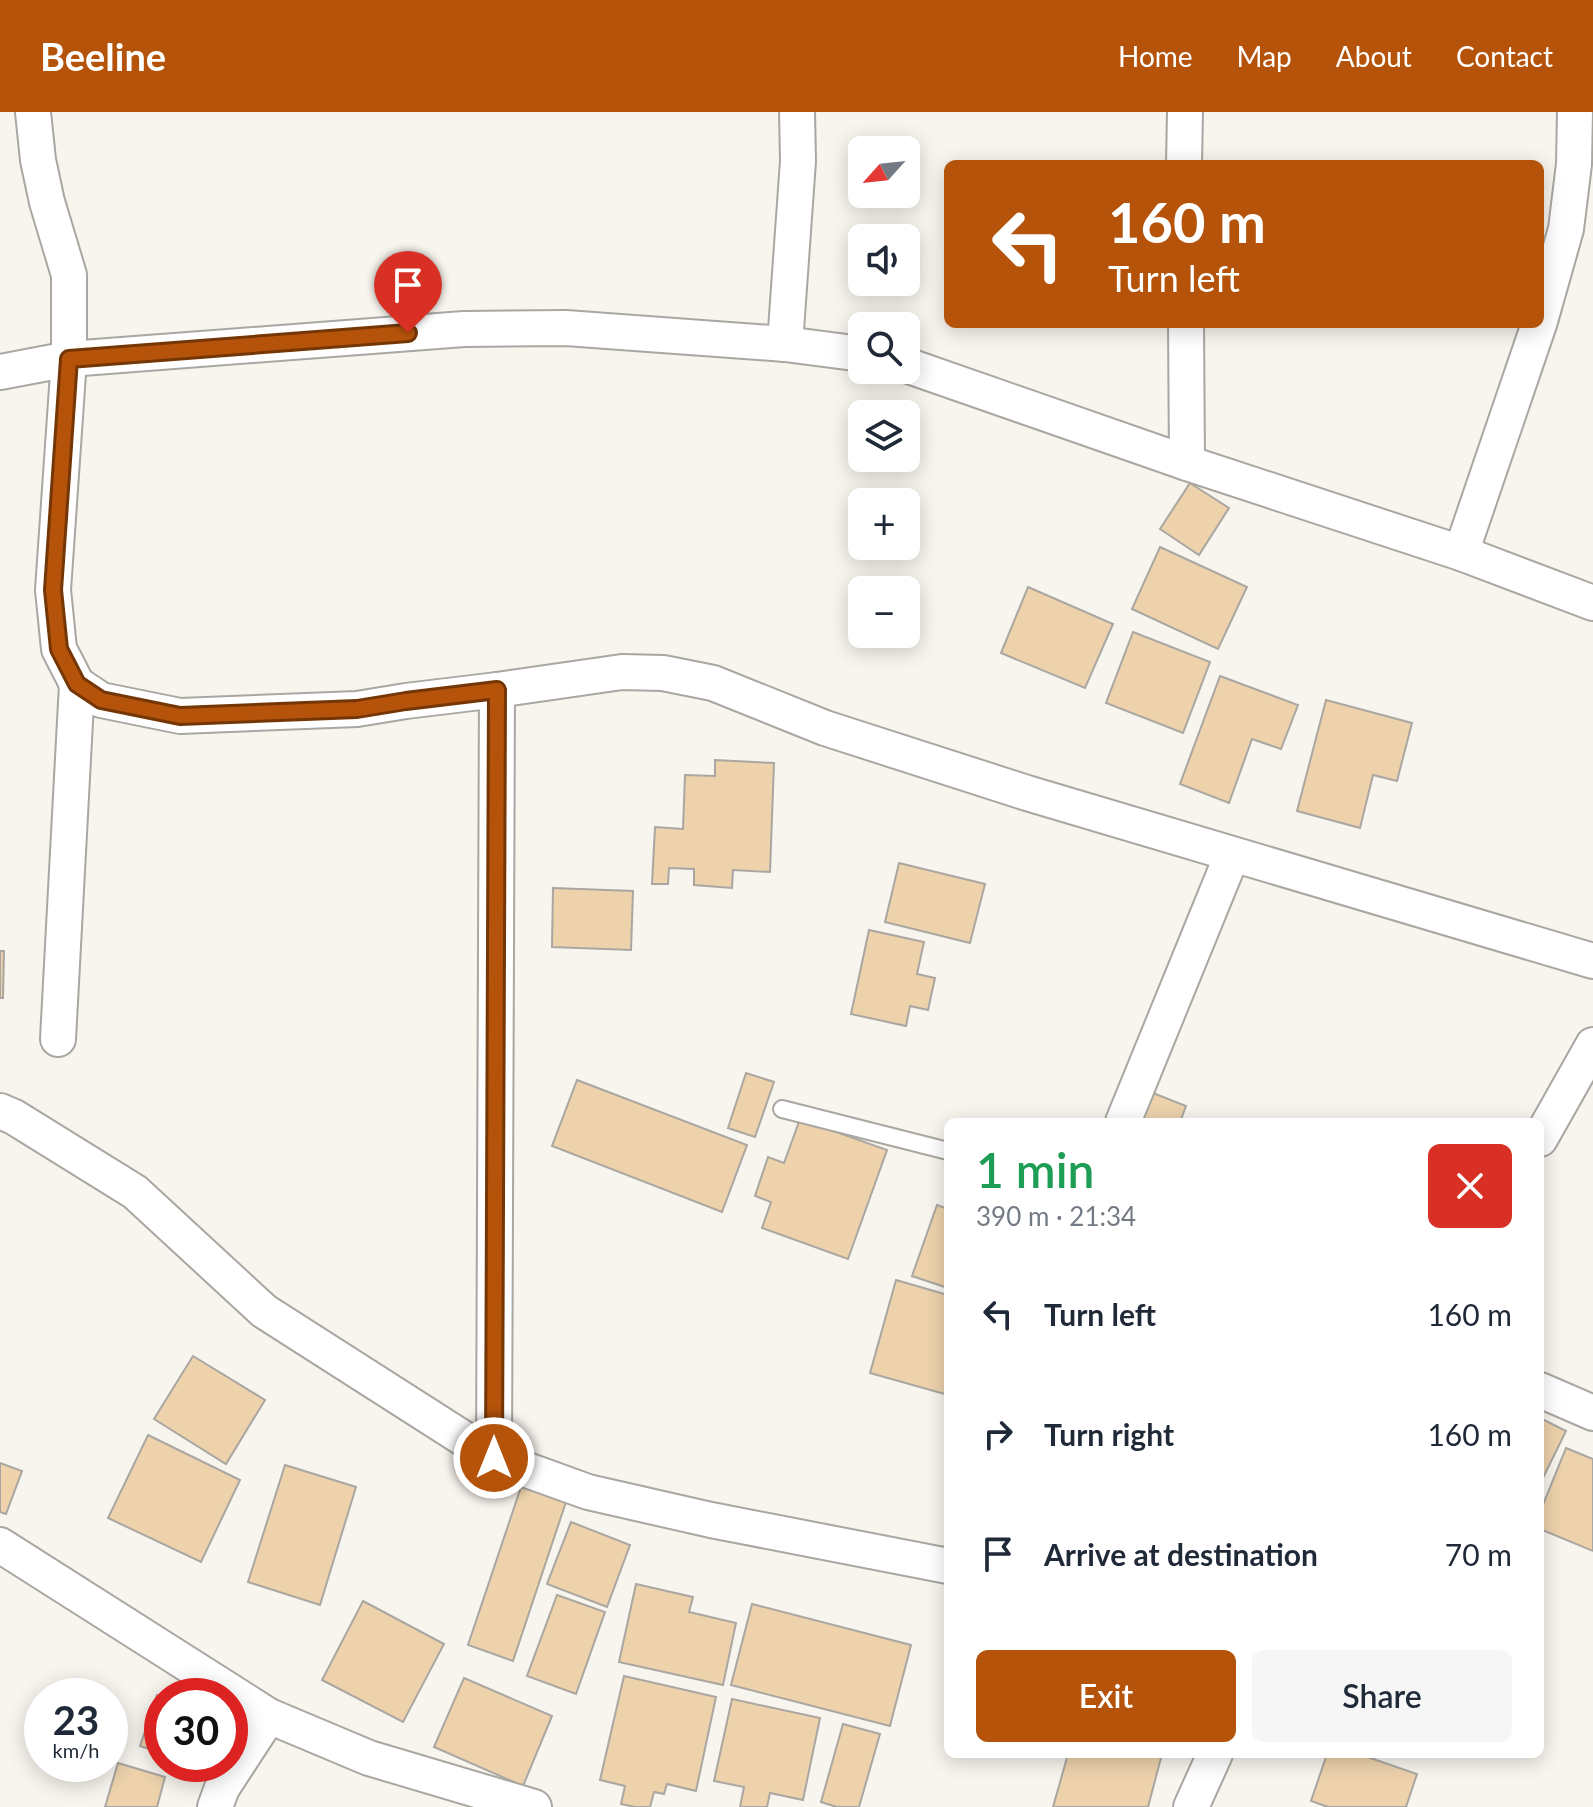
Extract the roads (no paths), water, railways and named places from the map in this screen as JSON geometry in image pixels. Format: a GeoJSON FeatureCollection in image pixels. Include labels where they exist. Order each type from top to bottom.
{"type":"FeatureCollection","features":[{"type":"Feature","properties":{"kind":"street"},"geometry":{"type":"LineString","coordinates":[[33,112],[38,160],[47,202],[69,275],[69,359],[53,590],[59,649],[77,684],[101,700],[180,716],[357,709],[622,672],[663,673],[713,683],[825,728],[1027,793],[1593,961]]}},
{"type":"Feature","properties":{"kind":"street"},"geometry":{"type":"LineString","coordinates":[[785,344],[798,161],[797,112]]}},
{"type":"Feature","properties":{"kind":"street"},"geometry":{"type":"LineString","coordinates":[[1184,160],[1185,112]]}},
{"type":"Feature","properties":{"kind":"street"},"geometry":{"type":"LineString","coordinates":[[1544,308],[1584,168],[1575,112]]}},
{"type":"Feature","properties":{"kind":"street"},"geometry":{"type":"LineString","coordinates":[[0,372],[69,359],[464,329],[566,328],[785,344],[848,352]]}},
{"type":"Feature","properties":{"kind":"street"},"geometry":{"type":"LineString","coordinates":[[1186,328],[1187,463]]}},
{"type":"Feature","properties":{"kind":"street"},"geometry":{"type":"LineString","coordinates":[[1461,553],[1538,328]]}},
{"type":"Feature","properties":{"kind":"street"},"geometry":{"type":"LineString","coordinates":[[920,370],[1187,463],[1461,553],[1593,603]]}},
{"type":"Feature","properties":{"kind":"street"},"geometry":{"type":"LineString","coordinates":[[58,1039],[77,684]]}},
{"type":"Feature","properties":{"kind":"street"},"geometry":{"type":"LineString","coordinates":[[494,1458],[497,690]]}},
{"type":"Feature","properties":{"kind":"street"},"geometry":{"type":"LineString","coordinates":[[1125,1118],[1232,855]]}},
{"type":"Feature","properties":{"kind":"street"},"geometry":{"type":"LineString","coordinates":[[1544,1132],[1593,1045]]}},
{"type":"Feature","properties":{"kind":"street"},"geometry":{"type":"LineString","coordinates":[[0,1111],[135,1192],[264,1311],[494,1458],[588,1492],[711,1520],[944,1560]]}},
{"type":"Feature","properties":{"kind":"street"},"geometry":{"type":"LineString","coordinates":[[1544,1392],[1593,1413]]}},
{"type":"Feature","properties":{"kind":"street"},"geometry":{"type":"LineString","coordinates":[[0,1545],[269,1716],[369,1758],[534,1807]]}},
{"type":"Feature","properties":{"kind":"street"},"geometry":{"type":"LineString","coordinates":[[215,1807],[222,1788],[269,1716]]}},
{"type":"Feature","properties":{"kind":"street"},"geometry":{"type":"LineString","coordinates":[[1191,1807],[1213,1758]]}},
{"type":"Feature","properties":{"kind":"lane"},"geometry":{"type":"LineString","coordinates":[[782,1109],[944,1150]]}}]}
